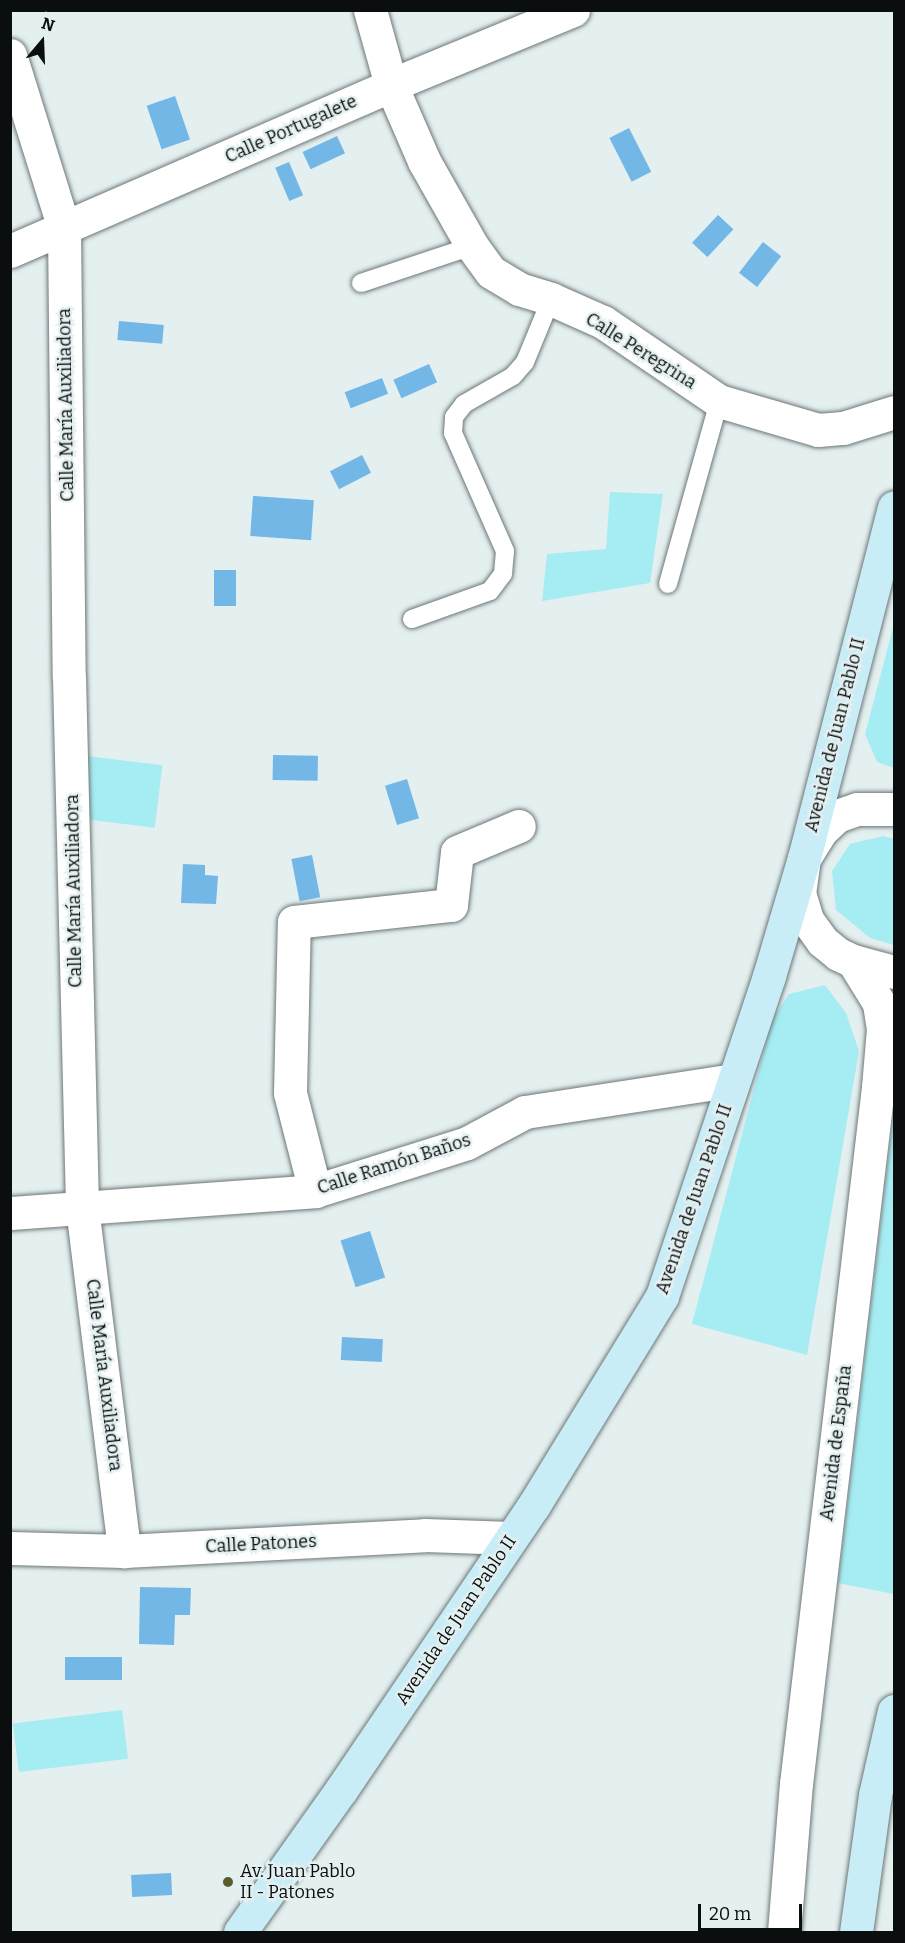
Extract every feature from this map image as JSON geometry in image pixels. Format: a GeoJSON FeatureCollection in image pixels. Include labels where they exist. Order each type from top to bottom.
{"type":"FeatureCollection","features":[{"type":"Feature","properties":{"kind":"main road","name":"Avenida de Juan Pablo II"},"geometry":{"type":"LineString","coordinates":[[240,1932],[348,1781],[534,1505],[662,1296],[735,1080],[804,858],[894,507]]}},
{"type":"Feature","properties":{"kind":"main road"},"geometry":{"type":"LineString","coordinates":[[856,1932],[874,1795],[894,1711]]}},
{"type":"Feature","properties":{"kind":"street","name":"Calle Peregrina"},"geometry":{"type":"LineString","coordinates":[[370,10],[391,85],[424,161],[472,246],[491,272],[519,290],[551,299],[603,322],[719,400],[818,430],[843,428],[894,412]]}},
{"type":"Feature","properties":{"kind":"street","name":"Calle Portugalete"},"geometry":{"type":"LineString","coordinates":[[10,251],[391,85],[573,10]]}},
{"type":"Feature","properties":{"kind":"street","name":"Calle María Auxiliadora"},"geometry":{"type":"LineString","coordinates":[[10,55],[64,228],[69,677],[82,1207],[124,1551]]}},
{"type":"Feature","properties":{"kind":"street"},"geometry":{"type":"LineString","coordinates":[[894,809],[856,809],[837,816],[821,831],[804,858],[799,893],[807,920],[822,941],[838,954],[853,961],[894,972]]}},
{"type":"Feature","properties":{"kind":"street"},"geometry":{"type":"LineString","coordinates":[[315,1191],[290,1093],[294,922],[451,905],[457,852],[519,826]]}},
{"type":"Feature","properties":{"kind":"street","name":"Avenida de España"},"geometry":{"type":"LineString","coordinates":[[784,1932],[796,1784],[882,1041],[879,1003],[853,961]]}},
{"type":"Feature","properties":{"kind":"street","name":"Calle Ramón Baños"},"geometry":{"type":"LineString","coordinates":[[10,1213],[315,1191],[467,1143],[525,1112],[735,1080]]}},
{"type":"Feature","properties":{"kind":"street","name":"Calle Patones"},"geometry":{"type":"LineString","coordinates":[[10,1548],[124,1551],[425,1535],[511,1538]]}},
{"type":"Feature","properties":{"kind":"lane"},"geometry":{"type":"LineString","coordinates":[[361,283],[472,246]]}},
{"type":"Feature","properties":{"kind":"lane"},"geometry":{"type":"LineString","coordinates":[[412,619],[490,591],[503,574],[505,551],[453,433],[454,417],[464,404],[513,375],[525,362],[551,299]]}},
{"type":"Feature","properties":{"kind":"lane"},"geometry":{"type":"LineString","coordinates":[[668,584],[719,400]]}},
{"type":"Feature","properties":{"kind":"shaded area"},"geometry":{"type":"Polygon","coordinates":[[[175,96],[190,139],[162,149],[147,106],[175,96]]]}},
{"type":"Feature","properties":{"kind":"shaded area"},"geometry":{"type":"Polygon","coordinates":[[[629,128],[651,172],[632,182],[609,138],[629,128]]]}},
{"type":"Feature","properties":{"kind":"shaded area"},"geometry":{"type":"Polygon","coordinates":[[[337,136],[345,153],[311,169],[303,152],[337,136]]]}},
{"type":"Feature","properties":{"kind":"shaded area"},"geometry":{"type":"Polygon","coordinates":[[[289,162],[303,195],[289,201],[275,168],[289,162]]]}},
{"type":"Feature","properties":{"kind":"shaded area"},"geometry":{"type":"Polygon","coordinates":[[[718,215],[733,229],[707,257],[692,243],[718,215]]]}},
{"type":"Feature","properties":{"kind":"shaded area"},"geometry":{"type":"Polygon","coordinates":[[[763,242],[781,256],[757,287],[739,273],[763,242]]]}},
{"type":"Feature","properties":{"kind":"shaded area"},"geometry":{"type":"Polygon","coordinates":[[[119,321],[164,325],[162,344],[117,340],[119,321]]]}},
{"type":"Feature","properties":{"kind":"shaded area"},"geometry":{"type":"Polygon","coordinates":[[[429,364],[437,382],[402,398],[393,380],[429,364]]]}},
{"type":"Feature","properties":{"kind":"shaded area"},"geometry":{"type":"Polygon","coordinates":[[[382,378],[388,394],[351,408],[345,392],[382,378]]]}},
{"type":"Feature","properties":{"kind":"shaded area"},"geometry":{"type":"Polygon","coordinates":[[[362,455],[371,473],[339,489],[330,471],[362,455]]]}},
{"type":"Feature","properties":{"kind":"shaded area"},"geometry":{"type":"Polygon","coordinates":[[[610,492],[663,494],[650,583],[542,601],[547,554],[606,549],[610,492]]]}},
{"type":"Feature","properties":{"kind":"shaded area"},"geometry":{"type":"Polygon","coordinates":[[[253,496],[314,500],[311,540],[250,536],[253,496]]]}},
{"type":"Feature","properties":{"kind":"shaded area"},"geometry":{"type":"Polygon","coordinates":[[[214,570],[236,570],[236,606],[214,606],[214,570]]]}},
{"type":"Feature","properties":{"kind":"shaded area"},"geometry":{"type":"Polygon","coordinates":[[[894,624],[894,768],[877,762],[865,734],[894,624]]]}},
{"type":"Feature","properties":{"kind":"shaded area"},"geometry":{"type":"Polygon","coordinates":[[[273,755],[318,756],[318,781],[273,780],[273,755]]]}},
{"type":"Feature","properties":{"kind":"shaded area"},"geometry":{"type":"Polygon","coordinates":[[[87,756],[162,765],[155,828],[79,819],[87,756]]]}},
{"type":"Feature","properties":{"kind":"shaded area"},"geometry":{"type":"Polygon","coordinates":[[[407,779],[419,818],[397,825],[385,786],[407,779]]]}},
{"type":"Feature","properties":{"kind":"shaded area"},"geometry":{"type":"Polygon","coordinates":[[[883,836],[894,839],[894,945],[870,938],[836,910],[832,871],[850,844],[883,836]]]}},
{"type":"Feature","properties":{"kind":"shaded area"},"geometry":{"type":"Polygon","coordinates":[[[312,855],[320,897],[300,901],[291,859],[312,855]]]}},
{"type":"Feature","properties":{"kind":"shaded area"},"geometry":{"type":"Polygon","coordinates":[[[183,864],[205,865],[205,875],[218,876],[216,904],[181,903],[183,864]]]}},
{"type":"Feature","properties":{"kind":"shaded area"},"geometry":{"type":"Polygon","coordinates":[[[825,985],[846,1013],[859,1051],[807,1355],[692,1324],[772,1020],[789,994],[825,985]]]}},
{"type":"Feature","properties":{"kind":"shaded area"},"geometry":{"type":"Polygon","coordinates":[[[894,1111],[894,1594],[838,1583],[894,1111]]]}},
{"type":"Feature","properties":{"kind":"shaded area"},"geometry":{"type":"Polygon","coordinates":[[[370,1231],[385,1278],[356,1287],[341,1241],[370,1231]]]}},
{"type":"Feature","properties":{"kind":"shaded area"},"geometry":{"type":"Polygon","coordinates":[[[342,1337],[383,1339],[382,1362],[341,1360],[342,1337]]]}},
{"type":"Feature","properties":{"kind":"shaded area"},"geometry":{"type":"Polygon","coordinates":[[[140,1587],[191,1588],[190,1615],[175,1615],[174,1645],[139,1644],[140,1587]]]}},
{"type":"Feature","properties":{"kind":"shaded area"},"geometry":{"type":"Polygon","coordinates":[[[65,1657],[122,1657],[122,1680],[65,1680],[65,1657]]]}},
{"type":"Feature","properties":{"kind":"shaded area"},"geometry":{"type":"Polygon","coordinates":[[[122,1710],[128,1759],[19,1772],[13,1723],[122,1710]]]}},
{"type":"Feature","properties":{"kind":"shaded area"},"geometry":{"type":"Polygon","coordinates":[[[171,1873],[172,1895],[132,1897],[131,1875],[171,1873]]]}},
{"type":"Feature","properties":{"kind":"place","name":"Av. Juan Pablo II - Patones"},"geometry":{"type":"Point","coordinates":[228,1882]}}]}
